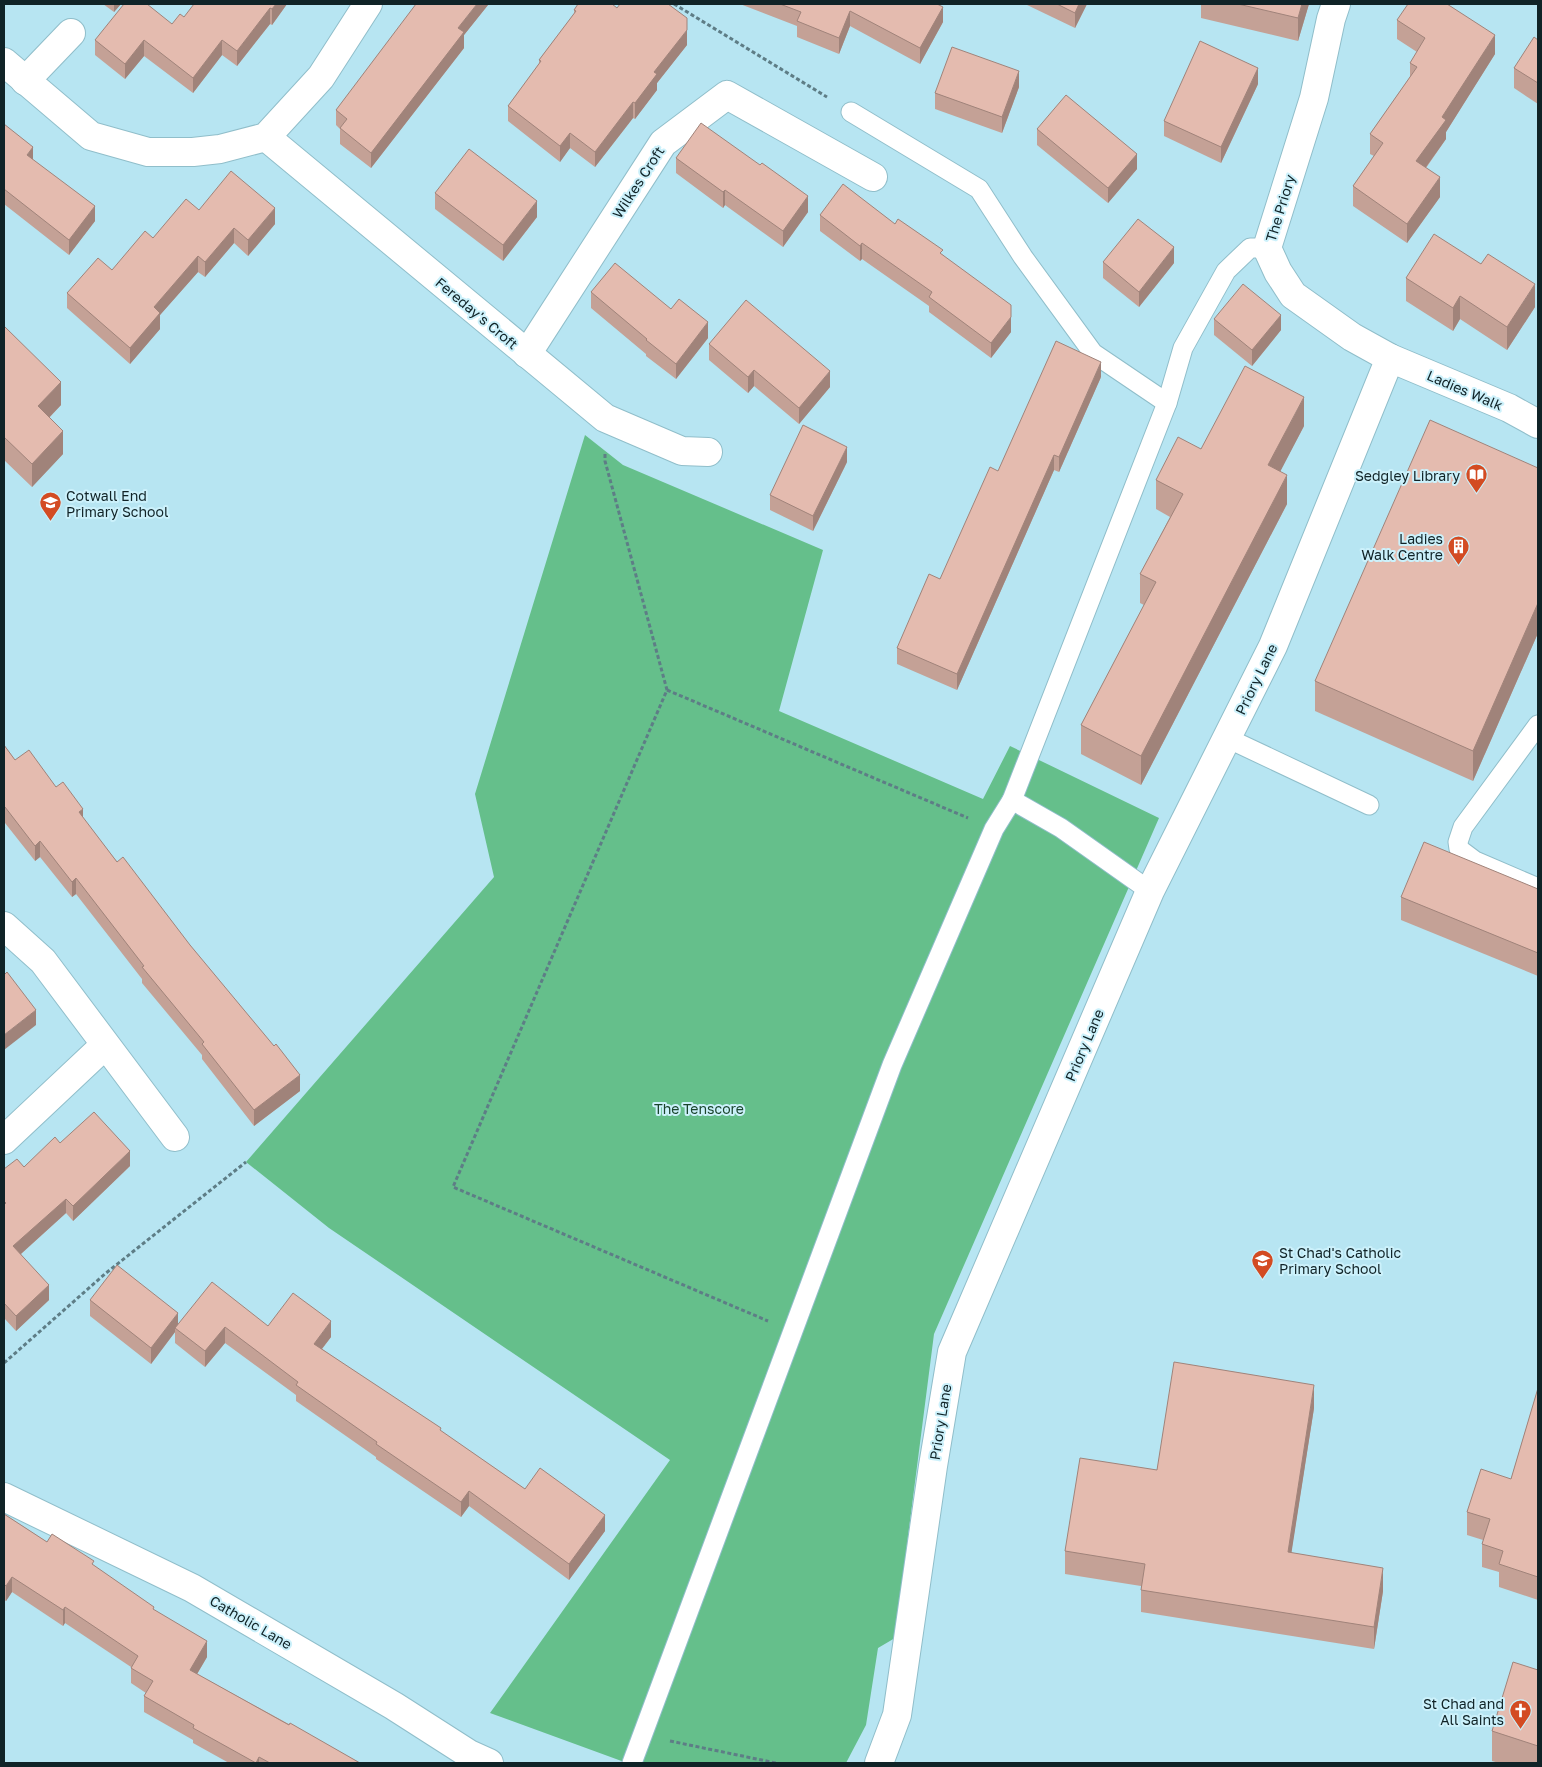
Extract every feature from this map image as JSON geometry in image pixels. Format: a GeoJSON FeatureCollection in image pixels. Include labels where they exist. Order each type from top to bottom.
{"type":"FeatureCollection","features":[{"type":"Feature","properties":{"kind":"street"},"geometry":{"type":"LineString","coordinates":[[4,62],[91,136],[148,152],[192,152],[220,149],[266,137],[320,77],[368,4]]}},
{"type":"Feature","properties":{"kind":"street","name":"The Priory"},"geometry":{"type":"LineString","coordinates":[[1336,4],[1314,98],[1268,248],[1278,272],[1293,296],[1352,337],[1390,358]]}},
{"type":"Feature","properties":{"kind":"street"},"geometry":{"type":"LineString","coordinates":[[25,81],[71,33]]}},
{"type":"Feature","properties":{"kind":"street","name":"Wilkes Croft"},"geometry":{"type":"LineString","coordinates":[[527,354],[663,143],[727,95],[873,177]]}},
{"type":"Feature","properties":{"kind":"street","name":"Fereday's Croft"},"geometry":{"type":"LineString","coordinates":[[266,137],[605,418],[682,451],[708,452]]}},
{"type":"Feature","properties":{"kind":"street","name":"Ladies Walk"},"geometry":{"type":"LineString","coordinates":[[1390,358],[1509,408],[1538,424]]}},
{"type":"Feature","properties":{"kind":"street","name":"Priory Lane"},"geometry":{"type":"LineString","coordinates":[[879,1763],[897,1715],[933,1466],[952,1352],[1150,892],[1272,646],[1390,358]]}},
{"type":"Feature","properties":{"kind":"street"},"geometry":{"type":"LineString","coordinates":[[4,926],[43,962],[175,1137]]}},
{"type":"Feature","properties":{"kind":"street"},"geometry":{"type":"LineString","coordinates":[[4,1140],[105,1045]]}},
{"type":"Feature","properties":{"kind":"street","name":"Catholic Lane"},"geometry":{"type":"LineString","coordinates":[[4,1497],[192,1588],[394,1706],[476,1760]]}},
{"type":"Feature","properties":{"kind":"lane"},"geometry":{"type":"LineString","coordinates":[[851,112],[979,189],[1023,257],[1093,353],[1166,403]]}},
{"type":"Feature","properties":{"kind":"lane"},"geometry":{"type":"LineString","coordinates":[[632,1763],[892,1065],[994,829],[1012,800],[1166,403],[1183,348],[1226,271],[1250,248],[1268,248]]}},
{"type":"Feature","properties":{"kind":"lane"},"geometry":{"type":"LineString","coordinates":[[1538,725],[1463,827],[1458,842],[1459,849],[1476,861],[1538,888]]}},
{"type":"Feature","properties":{"kind":"lane"},"geometry":{"type":"LineString","coordinates":[[1227,738],[1369,805]]}},
{"type":"Feature","properties":{"kind":"lane"},"geometry":{"type":"LineString","coordinates":[[1012,800],[1061,828],[1150,892]]}},
{"type":"Feature","properties":{"kind":"path"},"geometry":{"type":"LineString","coordinates":[[674,4],[851,112]]}},
{"type":"Feature","properties":{"kind":"path"},"geometry":{"type":"LineString","coordinates":[[605,461],[667,690],[453,1187],[794,1332]]}},
{"type":"Feature","properties":{"kind":"path"},"geometry":{"type":"LineString","coordinates":[[667,690],[994,829]]}},
{"type":"Feature","properties":{"kind":"path"},"geometry":{"type":"LineString","coordinates":[[4,1362],[106,1273],[246,1162]]}},
{"type":"Feature","properties":{"kind":"path"},"geometry":{"type":"LineString","coordinates":[[642,1735],[776,1763]]}},
{"type":"Feature","properties":{"kind":"green space","name":"The Tenscore"},"geometry":{"type":"Polygon","coordinates":[[[585,435],[623,465],[823,550],[779,711],[983,799],[1010,746],[1159,818],[934,1334],[895,1638],[878,1648],[866,1725],[846,1763],[627,1763],[490,1713],[670,1460],[329,1228],[246,1162],[494,877],[475,794],[585,435]]]}},
{"type":"Feature","properties":{"kind":"building"},"geometry":{"type":"Polygon","coordinates":[[[124,4],[147,4],[172,24],[180,14],[184,17],[194,4],[276,4],[272,9],[270,8],[237,51],[222,40],[193,78],[144,40],[125,64],[95,40],[124,4]]]}},
{"type":"Feature","properties":{"kind":"building"},"geometry":{"type":"Polygon","coordinates":[[[416,4],[477,4],[458,28],[464,32],[371,153],[340,128],[347,119],[336,110],[416,4]]]}},
{"type":"Feature","properties":{"kind":"building"},"geometry":{"type":"Polygon","coordinates":[[[578,4],[612,4],[617,8],[620,4],[668,4],[687,18],[687,30],[654,72],[657,74],[595,152],[570,133],[560,146],[508,106],[541,61],[539,60],[576,11],[574,10],[578,4]]]}},
{"type":"Feature","properties":{"kind":"building"},"geometry":{"type":"Polygon","coordinates":[[[780,4],[937,4],[943,7],[920,48],[850,11],[839,38],[797,21],[801,12],[780,4]]]}},
{"type":"Feature","properties":{"kind":"building"},"geometry":{"type":"Polygon","coordinates":[[[1057,4],[1079,4],[1075,13],[1057,4]]]}},
{"type":"Feature","properties":{"kind":"building"},"geometry":{"type":"Polygon","coordinates":[[[1238,4],[1302,4],[1298,18],[1238,4]]]}},
{"type":"Feature","properties":{"kind":"building"},"geometry":{"type":"Polygon","coordinates":[[[1408,4],[1447,4],[1495,35],[1442,117],[1446,120],[1416,161],[1440,177],[1407,224],[1353,186],[1383,143],[1370,134],[1417,67],[1410,63],[1425,38],[1397,20],[1408,4]]]}},
{"type":"Feature","properties":{"kind":"building"},"geometry":{"type":"Polygon","coordinates":[[[1534,37],[1538,40],[1538,83],[1514,68],[1534,37]]]}},
{"type":"Feature","properties":{"kind":"building"},"geometry":{"type":"Polygon","coordinates":[[[1200,41],[1258,68],[1221,147],[1164,121],[1200,41]]]}},
{"type":"Feature","properties":{"kind":"building"},"geometry":{"type":"Polygon","coordinates":[[[952,47],[1019,71],[1002,117],[935,93],[952,47]]]}},
{"type":"Feature","properties":{"kind":"building"},"geometry":{"type":"Polygon","coordinates":[[[1066,95],[1137,154],[1108,188],[1037,129],[1066,95]]]}},
{"type":"Feature","properties":{"kind":"building"},"geometry":{"type":"Polygon","coordinates":[[[701,123],[808,196],[783,231],[725,190],[723,192],[676,158],[701,123]]]}},
{"type":"Feature","properties":{"kind":"building"},"geometry":{"type":"Polygon","coordinates":[[[4,124],[33,147],[27,155],[95,206],[69,240],[4,189],[4,124]]]}},
{"type":"Feature","properties":{"kind":"building"},"geometry":{"type":"Polygon","coordinates":[[[469,149],[537,201],[503,245],[435,193],[469,149]]]}},
{"type":"Feature","properties":{"kind":"building"},"geometry":{"type":"Polygon","coordinates":[[[231,171],[275,208],[248,240],[234,228],[205,262],[198,256],[154,307],[160,313],[130,348],[67,293],[98,258],[112,270],[145,231],[153,238],[186,199],[199,210],[231,171]]]}},
{"type":"Feature","properties":{"kind":"building"},"geometry":{"type":"Polygon","coordinates":[[[843,184],[895,224],[898,219],[943,250],[940,253],[1011,305],[1011,317],[991,343],[929,297],[932,292],[862,243],[860,246],[820,215],[843,184]]]}},
{"type":"Feature","properties":{"kind":"building"},"geometry":{"type":"Polygon","coordinates":[[[1138,219],[1174,247],[1139,292],[1103,262],[1138,219]]]}},
{"type":"Feature","properties":{"kind":"building"},"geometry":{"type":"Polygon","coordinates":[[[1434,234],[1481,264],[1488,254],[1535,284],[1507,327],[1460,296],[1453,308],[1406,278],[1434,234]]]}},
{"type":"Feature","properties":{"kind":"building"},"geometry":{"type":"Polygon","coordinates":[[[615,263],[671,309],[679,299],[708,322],[676,364],[591,292],[615,263]]]}},
{"type":"Feature","properties":{"kind":"building"},"geometry":{"type":"Polygon","coordinates":[[[1243,284],[1281,315],[1252,350],[1214,319],[1243,284]]]}},
{"type":"Feature","properties":{"kind":"building"},"geometry":{"type":"Polygon","coordinates":[[[746,300],[830,371],[799,408],[754,370],[748,377],[709,344],[746,300]]]}},
{"type":"Feature","properties":{"kind":"building"},"geometry":{"type":"Polygon","coordinates":[[[4,326],[61,382],[38,406],[63,431],[32,464],[4,437],[4,326]]]}},
{"type":"Feature","properties":{"kind":"building"},"geometry":{"type":"Polygon","coordinates":[[[1056,341],[1101,362],[1059,457],[1054,455],[957,674],[897,648],[929,574],[940,579],[990,467],[998,471],[1056,341]]]}},
{"type":"Feature","properties":{"kind":"building"},"geometry":{"type":"Polygon","coordinates":[[[1245,366],[1304,397],[1268,465],[1287,475],[1141,756],[1081,725],[1156,582],[1140,574],[1183,494],[1156,480],[1178,437],[1201,449],[1245,366]]]}},
{"type":"Feature","properties":{"kind":"building","name":"Ladies Walk Centre"},"geometry":{"type":"Polygon","coordinates":[[[1430,420],[1538,468],[1538,603],[1473,751],[1315,681],[1430,420]]]}},
{"type":"Feature","properties":{"kind":"building"},"geometry":{"type":"Polygon","coordinates":[[[803,425],[847,447],[813,516],[770,495],[803,425]]]}},
{"type":"Feature","properties":{"kind":"building"},"geometry":{"type":"Polygon","coordinates":[[[4,745],[15,760],[29,750],[56,787],[63,782],[83,809],[79,812],[117,862],[123,857],[190,945],[274,1046],[276,1044],[300,1075],[254,1110],[202,1044],[204,1042],[142,967],[144,966],[76,878],[72,882],[40,841],[35,846],[4,808],[4,745]]]}},
{"type":"Feature","properties":{"kind":"building"},"geometry":{"type":"Polygon","coordinates":[[[1424,842],[1538,889],[1538,953],[1401,897],[1424,842]]]}},
{"type":"Feature","properties":{"kind":"building"},"geometry":{"type":"Polygon","coordinates":[[[7,972],[36,1010],[4,1035],[4,975],[7,972]]]}},
{"type":"Feature","properties":{"kind":"building"},"geometry":{"type":"Polygon","coordinates":[[[94,1112],[130,1151],[73,1206],[66,1199],[13,1246],[49,1285],[16,1316],[4,1303],[4,1205],[6,1203],[4,1201],[4,1169],[17,1159],[24,1167],[55,1137],[60,1143],[94,1112]]]}},
{"type":"Feature","properties":{"kind":"building"},"geometry":{"type":"Polygon","coordinates":[[[117,1265],[178,1313],[151,1348],[90,1300],[117,1265]]]}},
{"type":"Feature","properties":{"kind":"building"},"geometry":{"type":"Polygon","coordinates":[[[212,1282],[268,1326],[293,1293],[331,1321],[314,1344],[441,1428],[440,1430],[525,1489],[540,1468],[605,1515],[569,1564],[469,1491],[461,1502],[376,1444],[377,1442],[296,1385],[298,1382],[225,1327],[205,1351],[175,1328],[212,1282]]]}},
{"type":"Feature","properties":{"kind":"building"},"geometry":{"type":"Polygon","coordinates":[[[1174,1362],[1314,1385],[1288,1552],[1383,1568],[1374,1627],[1141,1590],[1145,1564],[1065,1551],[1080,1458],[1157,1470],[1174,1362]]]}},
{"type":"Feature","properties":{"kind":"building"},"geometry":{"type":"Polygon","coordinates":[[[1538,1388],[1538,1577],[1499,1564],[1503,1551],[1482,1544],[1490,1519],[1467,1512],[1481,1469],[1511,1479],[1538,1388]]]}},
{"type":"Feature","properties":{"kind":"building"},"geometry":{"type":"Polygon","coordinates":[[[4,1514],[47,1542],[52,1534],[94,1561],[92,1564],[154,1607],[153,1609],[207,1641],[190,1670],[360,1763],[270,1763],[259,1757],[256,1763],[193,1728],[194,1725],[144,1696],[153,1681],[131,1668],[138,1656],[65,1607],[63,1610],[12,1577],[6,1586],[4,1584],[4,1514]]]}},
{"type":"Feature","properties":{"kind":"building"},"geometry":{"type":"Polygon","coordinates":[[[1513,1662],[1538,1670],[1538,1746],[1492,1731],[1513,1662]]]}},
{"type":"Feature","properties":{"kind":"place","name":"Sedgley Library"},"geometry":{"type":"Point","coordinates":[1476,494]}},
{"type":"Feature","properties":{"kind":"place","name":"Cotwall End Primary School"},"geometry":{"type":"Point","coordinates":[50,522]}},
{"type":"Feature","properties":{"kind":"place","name":"Ladies Walk Centre"},"geometry":{"type":"Point","coordinates":[1459,565]}},
{"type":"Feature","properties":{"kind":"place","name":"St Chad's Catholic Primary School"},"geometry":{"type":"Point","coordinates":[1263,1279]}},
{"type":"Feature","properties":{"kind":"place","name":"St Chad and All Saints"},"geometry":{"type":"Point","coordinates":[1520,1730]}}]}
